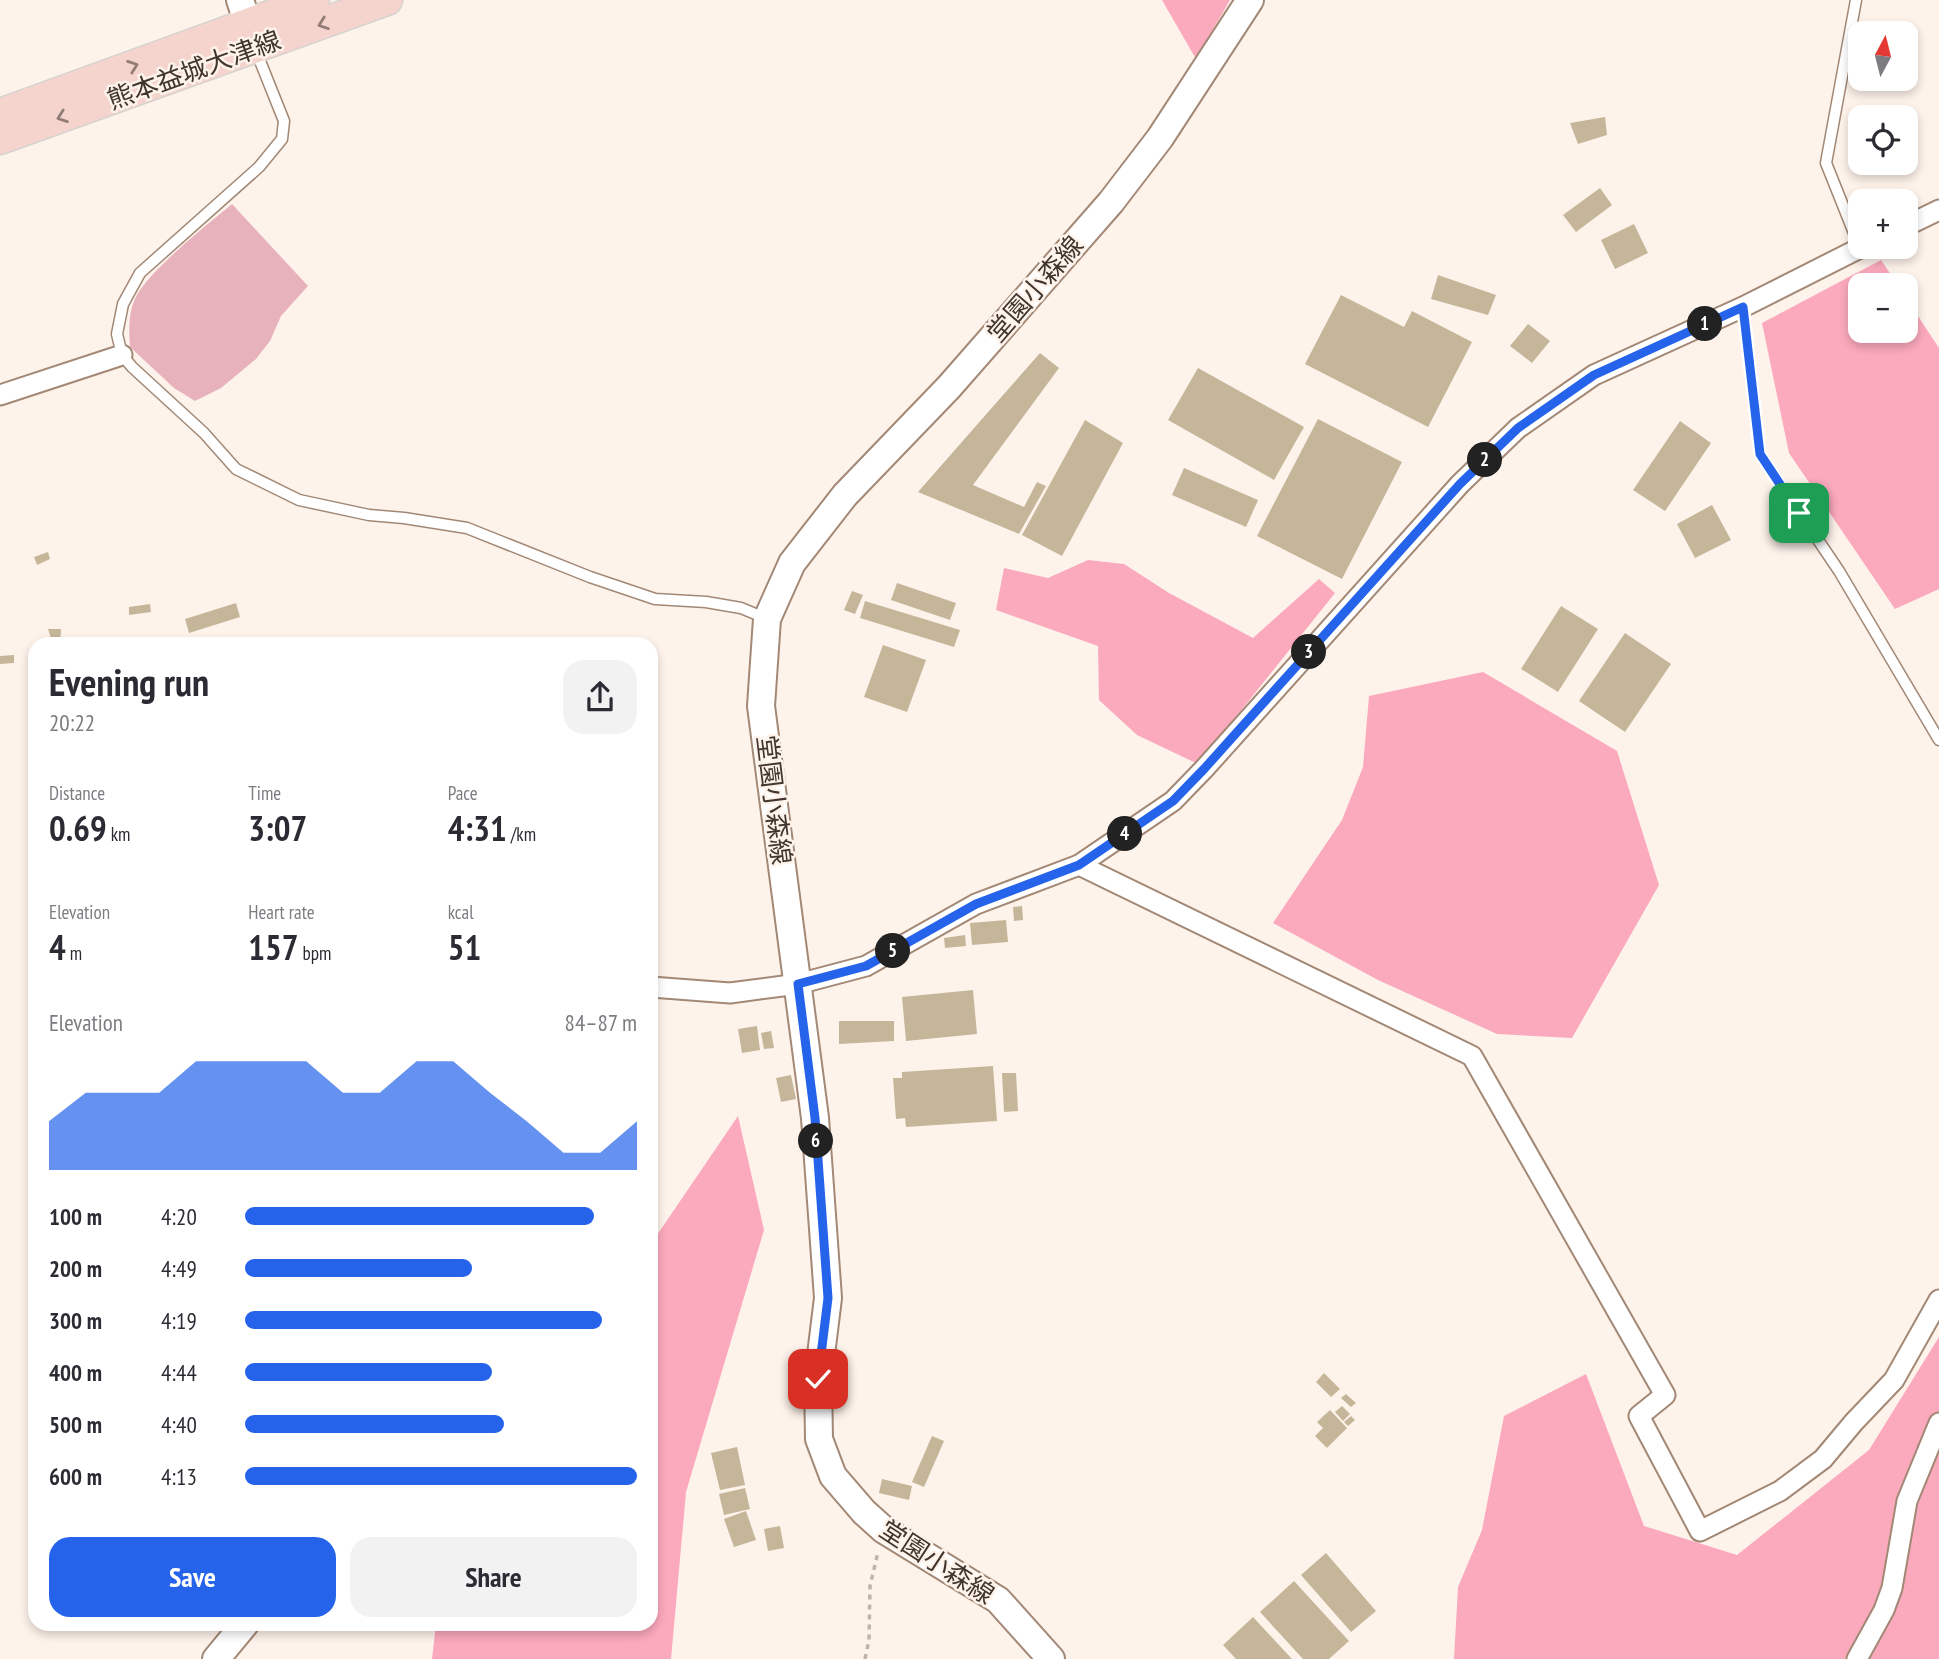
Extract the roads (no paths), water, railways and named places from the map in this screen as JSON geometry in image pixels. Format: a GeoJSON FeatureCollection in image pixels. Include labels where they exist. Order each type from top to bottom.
{"type":"FeatureCollection","features":[{"type":"Feature","properties":{"kind":"main road","name":"熊本益城大津線"},"geometry":{"type":"LineString","coordinates":[[0,139],[251,32],[314,0]]}},
{"type":"Feature","properties":{"kind":"main road","name":"熊本益城大津線"},"geometry":{"type":"LineString","coordinates":[[0,114],[251,32],[387,0]]}},
{"type":"Feature","properties":{"kind":"main road","name":"堂園小森線"},"geometry":{"type":"LineString","coordinates":[[1051,1659],[998,1600],[884,1530],[833,1476],[819,1439],[818,1379],[828,1298],[815,1118],[761,706],[767,619],[792,563],[845,495],[949,387],[1111,202],[1160,138],[1250,0]]}},
{"type":"Feature","properties":{"kind":"main road"},"geometry":{"type":"LineString","coordinates":[[216,1659],[239,1631]]}},
{"type":"Feature","properties":{"kind":"street"},"geometry":{"type":"LineString","coordinates":[[1918,221],[1939,211]]}},
{"type":"Feature","properties":{"kind":"street"},"geometry":{"type":"LineString","coordinates":[[658,987],[730,993],[798,984],[866,966],[976,904],[1079,865],[1173,801],[1460,484],[1518,428],[1594,375],[1743,307],[1848,254]]}},
{"type":"Feature","properties":{"kind":"street"},"geometry":{"type":"LineString","coordinates":[[0,395],[122,355]]}},
{"type":"Feature","properties":{"kind":"street"},"geometry":{"type":"LineString","coordinates":[[1079,865],[1472,1056],[1665,1395],[1639,1416],[1700,1531],[1780,1490],[1823,1459],[1894,1380],[1939,1300]]}},
{"type":"Feature","properties":{"kind":"street"},"geometry":{"type":"LineString","coordinates":[[1857,1659],[1884,1610],[1892,1588],[1907,1501],[1939,1423]]}},
{"type":"Feature","properties":{"kind":"lane"},"geometry":{"type":"LineString","coordinates":[[1848,216],[1826,163],[1856,0]]}},
{"type":"Feature","properties":{"kind":"lane"},"geometry":{"type":"LineString","coordinates":[[251,32],[284,121],[282,139],[259,167],[140,272],[123,304],[117,334],[122,355],[204,433],[236,469],[299,500],[369,515],[467,528],[590,577],[655,599],[706,602],[741,608],[767,619]]}},
{"type":"Feature","properties":{"kind":"lane"},"geometry":{"type":"LineString","coordinates":[[1743,307],[1760,454],[1839,571],[1939,740]]}}]}
